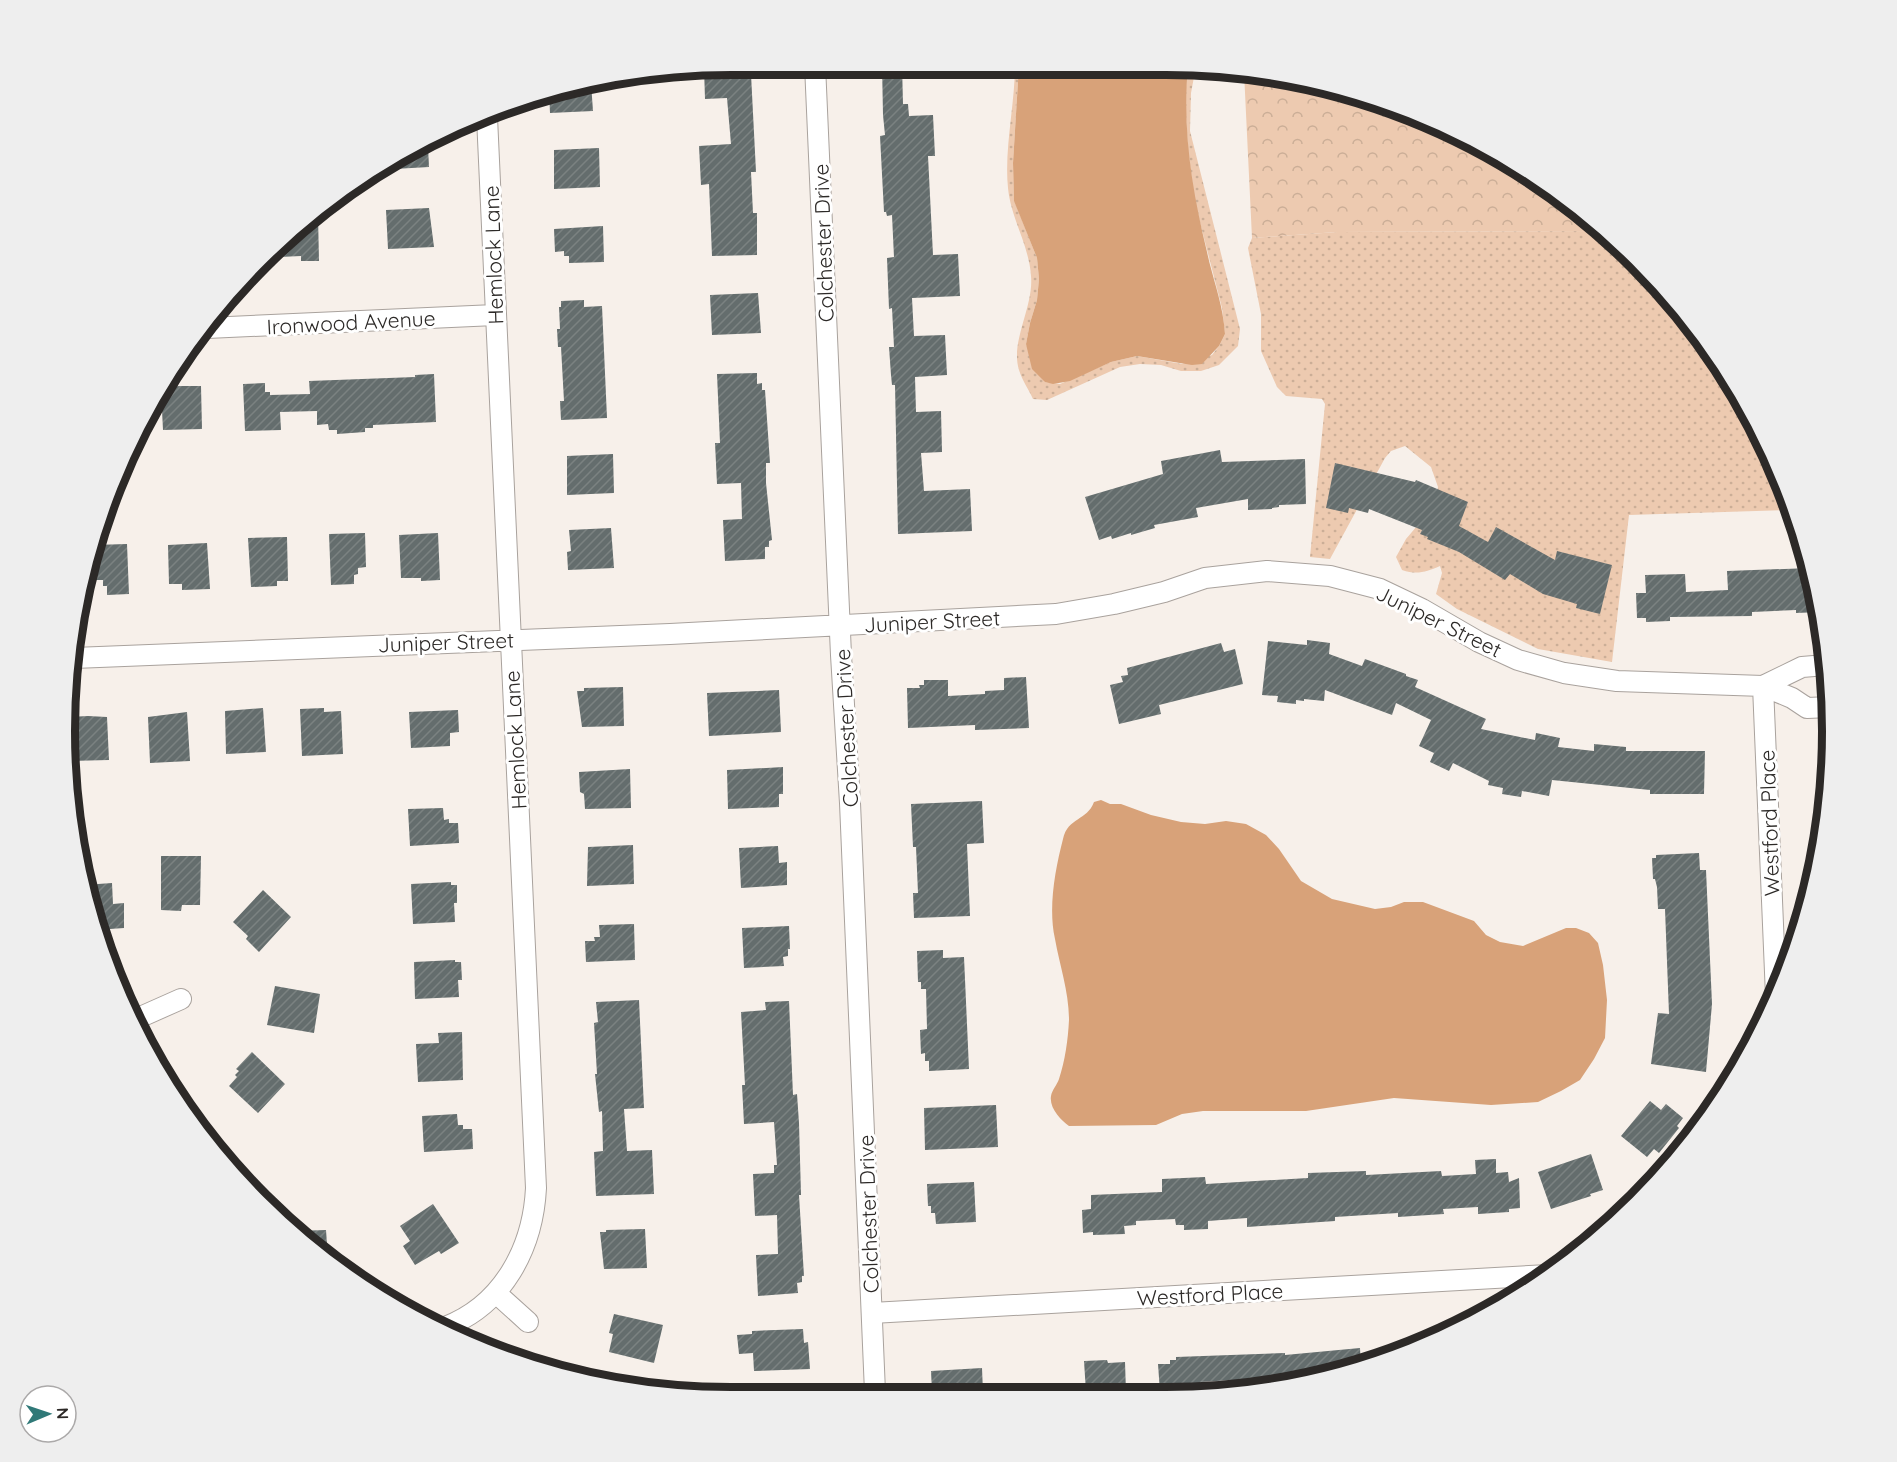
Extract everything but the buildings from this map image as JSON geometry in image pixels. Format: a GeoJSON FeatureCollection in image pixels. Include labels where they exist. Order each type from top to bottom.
{"type":"FeatureCollection","features":[{"type":"Feature","properties":{"kind":"street","name":"Colchester Drive"},"geometry":{"type":"LineString","coordinates":[[815,75],[875,1387]]}},
{"type":"Feature","properties":{"kind":"street","name":"Hemlock Lane"},"geometry":{"type":"LineString","coordinates":[[451,1324],[476,1311],[496,1293],[514,1267],[524,1247],[534,1213],[536,1188],[487,122]]}},
{"type":"Feature","properties":{"kind":"street","name":"Ironwood Avenue"},"geometry":{"type":"LineString","coordinates":[[214,328],[495,315]]}},
{"type":"Feature","properties":{"kind":"street","name":"Juniper Street"},"geometry":{"type":"LineString","coordinates":[[80,658],[1056,614],[1124,602],[1205,578],[1267,571],[1330,576],[1380,589],[1422,609],[1479,642],[1518,660],[1564,673],[1617,681],[1763,686],[1792,698],[1807,708],[1821,707]]}},
{"type":"Feature","properties":{"kind":"street","name":"Juniper Street"},"geometry":{"type":"LineString","coordinates":[[1763,686],[1802,667],[1818,666]]}},
{"type":"Feature","properties":{"kind":"street","name":"Westford Place"},"geometry":{"type":"LineString","coordinates":[[1763,686],[1775,974]]}},
{"type":"Feature","properties":{"kind":"street"},"geometry":{"type":"LineString","coordinates":[[141,1017],[181,999]]}},
{"type":"Feature","properties":{"kind":"street","name":"Westford Place"},"geometry":{"type":"LineString","coordinates":[[872,1313],[1530,1276]]}},
{"type":"Feature","properties":{"kind":"street"},"geometry":{"type":"LineString","coordinates":[[496,1293],[528,1322]]}},
{"type":"Feature","properties":{"kind":"green space"},"geometry":{"type":"Polygon","coordinates":[[[1014,75],[1018,75],[1013,163],[1014,200],[1037,258],[1039,279],[1037,300],[1026,344],[1045,382],[1060,384],[1111,362],[1137,356],[1182,364],[1212,355],[1225,334],[1222,308],[1195,203],[1188,150],[1185,97],[1187,75],[1194,76],[1191,93],[1190,131],[1240,329],[1238,346],[1219,365],[1201,371],[1181,371],[1161,365],[1140,364],[1120,367],[1047,400],[1033,399],[1020,374],[1017,359],[1031,288],[1031,276],[1030,265],[1008,188],[1007,158],[1014,75]]]}},
{"type":"Feature","properties":{"kind":"green space"},"geometry":{"type":"Polygon","coordinates":[[[1244,80],[1336,97],[1417,125],[1494,163],[1530,186],[1590,231],[1337,232],[1252,238],[1244,80]]]}},
{"type":"Feature","properties":{"kind":"green space"},"geometry":{"type":"Polygon","coordinates":[[[1590,231],[1630,267],[1659,298],[1711,367],[1754,441],[1783,510],[1629,515],[1612,662],[1538,649],[1457,609],[1436,594],[1442,573],[1440,566],[1421,572],[1402,570],[1396,557],[1406,539],[1434,506],[1438,487],[1431,467],[1405,446],[1391,451],[1385,458],[1330,559],[1310,557],[1325,404],[1322,399],[1286,396],[1277,387],[1261,351],[1261,314],[1248,248],[1252,238],[1337,232],[1590,231]]]}},
{"type":"Feature","properties":{"kind":"shaded area"},"geometry":{"type":"Polygon","coordinates":[[[1018,75],[1187,75],[1187,136],[1193,183],[1221,306],[1225,334],[1219,346],[1202,364],[1192,365],[1137,356],[1111,362],[1070,381],[1053,384],[1045,382],[1032,369],[1026,344],[1037,300],[1039,279],[1037,258],[1014,201],[1013,163],[1018,75]]]}},
{"type":"Feature","properties":{"kind":"shaded area"},"geometry":{"type":"Polygon","coordinates":[[[1101,800],[1181,822],[1205,824],[1226,821],[1246,824],[1266,835],[1279,849],[1301,881],[1332,899],[1375,909],[1391,907],[1404,902],[1423,902],[1474,921],[1486,935],[1500,942],[1523,946],[1566,928],[1576,928],[1589,933],[1598,943],[1603,965],[1607,1000],[1605,1038],[1580,1080],[1538,1102],[1491,1105],[1394,1098],[1306,1111],[1203,1111],[1182,1114],[1156,1125],[1069,1126],[1056,1113],[1051,1100],[1063,1065],[1069,1020],[1066,989],[1053,927],[1053,889],[1065,832],[1087,813],[1094,802],[1101,800]]]}}]}
